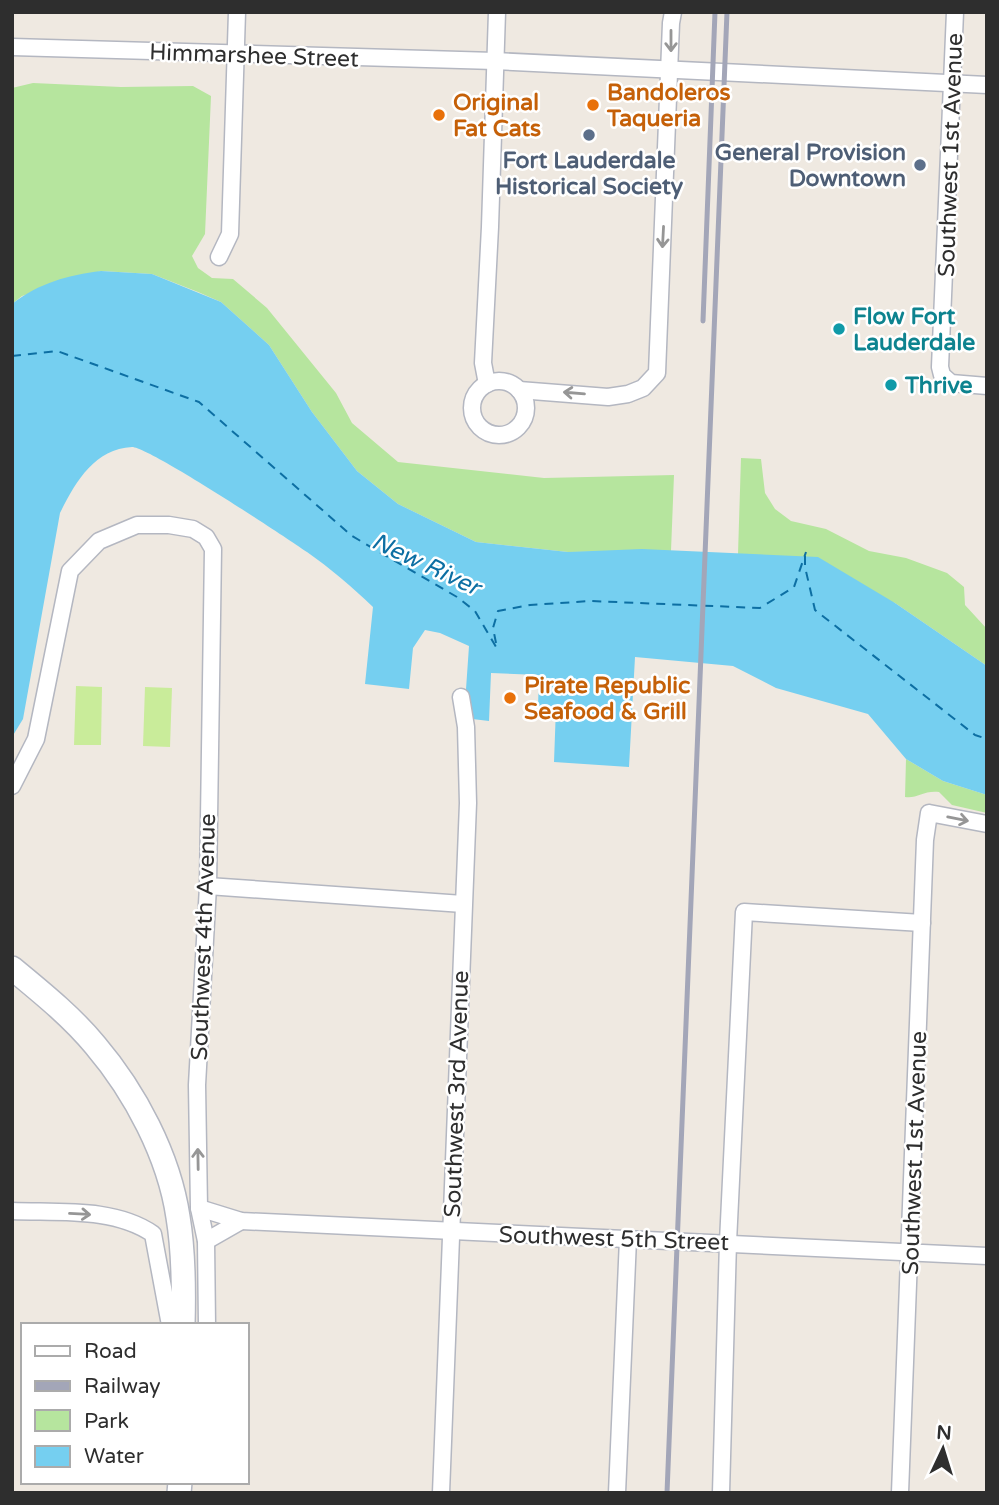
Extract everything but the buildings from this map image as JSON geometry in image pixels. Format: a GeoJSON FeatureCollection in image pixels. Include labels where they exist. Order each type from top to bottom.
{"type":"FeatureCollection","features":[{"type":"Feature","properties":{"kind":"main road"},"geometry":{"type":"LineString","coordinates":[[12,968],[56,1004],[95,1045],[126,1086],[151,1133],[168,1174],[178,1214],[183,1255],[183,1323]]}},
{"type":"Feature","properties":{"kind":"street"},"geometry":{"type":"LineString","coordinates":[[219,257],[230,234],[237,12]]}},
{"type":"Feature","properties":{"kind":"street"},"geometry":{"type":"LineString","coordinates":[[488,384],[483,363],[497,12]]}},
{"type":"Feature","properties":{"kind":"street"},"geometry":{"type":"LineString","coordinates":[[519,390],[526,406],[522,423],[516,430],[499,435],[482,429],[473,414],[475,397],[488,384],[504,382],[519,390],[608,397],[643,388],[657,373],[673,12]]}},
{"type":"Feature","properties":{"kind":"street","name":"Southwest 1st Avenue"},"geometry":{"type":"LineString","coordinates":[[956,12],[940,367],[946,380],[956,384],[987,386]]}},
{"type":"Feature","properties":{"kind":"street","name":"Himmarshee Street"},"geometry":{"type":"LineString","coordinates":[[12,47],[495,61],[987,85]]}},
{"type":"Feature","properties":{"kind":"street","name":"Southwest 4th Avenue"},"geometry":{"type":"LineString","coordinates":[[12,786],[36,739],[70,571],[99,541],[137,525],[169,525],[193,530],[206,537],[213,549],[208,886],[197,1085],[199,1208],[206,1241],[207,1323]]}},
{"type":"Feature","properties":{"kind":"street","name":"Southwest 3rd Avenue"},"geometry":{"type":"LineString","coordinates":[[441,1493],[468,803],[466,727],[461,696]]}},
{"type":"Feature","properties":{"kind":"street","name":"Southwest 1st Avenue"},"geometry":{"type":"LineString","coordinates":[[900,1493],[925,840],[929,813],[987,824]]}},
{"type":"Feature","properties":{"kind":"street"},"geometry":{"type":"LineString","coordinates":[[208,886],[463,904]]}},
{"type":"Feature","properties":{"kind":"street"},"geometry":{"type":"LineString","coordinates":[[721,1493],[728,1242],[744,912],[922,923]]}},
{"type":"Feature","properties":{"kind":"street","name":"Southwest 5th Street"},"geometry":{"type":"LineString","coordinates":[[199,1208],[241,1221],[987,1256]]}},
{"type":"Feature","properties":{"kind":"street"},"geometry":{"type":"LineString","coordinates":[[12,1211],[112,1216],[140,1225],[153,1234],[170,1323]]}},
{"type":"Feature","properties":{"kind":"street"},"geometry":{"type":"LineString","coordinates":[[206,1241],[241,1221]]}},
{"type":"Feature","properties":{"kind":"street"},"geometry":{"type":"LineString","coordinates":[[617,1493],[628,1239]]}},
{"type":"Feature","properties":{"kind":"green space"},"geometry":{"type":"Polygon","coordinates":[[[33,83],[121,87],[193,86],[211,96],[205,234],[192,256],[198,268],[212,278],[233,279],[267,308],[336,393],[352,423],[398,462],[544,478],[674,475],[671,551],[568,552],[476,542],[398,504],[357,471],[312,412],[269,345],[221,302],[152,274],[101,271],[22,296],[12,304],[12,88],[33,83]]]}},
{"type":"Feature","properties":{"kind":"green space"},"geometry":{"type":"Polygon","coordinates":[[[741,458],[761,459],[765,493],[775,509],[791,521],[826,529],[869,551],[906,558],[947,573],[964,587],[965,605],[987,629],[987,666],[895,603],[738,554],[741,458]]]}},
{"type":"Feature","properties":{"kind":"green space"},"geometry":{"type":"Polygon","coordinates":[[[76,686],[102,687],[101,745],[74,745],[76,686]]]}},
{"type":"Feature","properties":{"kind":"green space"},"geometry":{"type":"Polygon","coordinates":[[[145,687],[172,688],[170,747],[143,746],[145,687]]]}},
{"type":"Feature","properties":{"kind":"green space"},"geometry":{"type":"Polygon","coordinates":[[[906,759],[943,781],[987,795],[987,813],[952,805],[939,792],[905,797],[906,759]]]}},
{"type":"Feature","properties":{"kind":"water","name":"New River"},"geometry":{"type":"Polygon","coordinates":[[[101,271],[152,274],[221,302],[269,345],[312,412],[357,471],[398,504],[476,542],[568,552],[642,549],[818,557],[895,603],[987,666],[987,795],[943,781],[906,759],[868,714],[776,688],[733,666],[635,657],[629,767],[554,762],[556,707],[538,707],[539,675],[491,673],[489,721],[464,718],[469,646],[440,633],[425,630],[413,648],[409,689],[365,684],[373,607],[316,558],[294,543],[189,476],[132,447],[119,449],[96,461],[79,479],[60,513],[23,719],[12,737],[12,304],[54,281],[101,271]]]}},
{"type":"Feature","properties":{"kind":"ferry route"},"geometry":{"type":"LineString","coordinates":[[12,356],[57,351],[199,402],[352,536],[457,597],[475,611],[496,647]]}},
{"type":"Feature","properties":{"kind":"ferry route"},"geometry":{"type":"LineString","coordinates":[[496,643],[493,628],[498,611],[530,605],[590,601],[760,608],[794,587],[806,552]]}},
{"type":"Feature","properties":{"kind":"ferry route"},"geometry":{"type":"LineString","coordinates":[[805,556],[815,610],[975,735],[987,739]]}},
{"type":"Feature","properties":{"kind":"railway"},"geometry":{"type":"LineString","coordinates":[[703,321],[715,12]]}},
{"type":"Feature","properties":{"kind":"railway"},"geometry":{"type":"LineString","coordinates":[[667,1493],[727,12]]}},
{"type":"Feature","properties":{"kind":"place","name":"Bandoleros Taqueria"},"geometry":{"type":"Point","coordinates":[593,105]}},
{"type":"Feature","properties":{"kind":"place","name":"Original Fat Cats"},"geometry":{"type":"Point","coordinates":[439,115]}},
{"type":"Feature","properties":{"kind":"place","name":"Fort Lauderdale Historical Society"},"geometry":{"type":"Point","coordinates":[589,135]}},
{"type":"Feature","properties":{"kind":"place","name":"General Provision Downtown"},"geometry":{"type":"Point","coordinates":[920,165]}},
{"type":"Feature","properties":{"kind":"place","name":"Flow Fort Lauderdale"},"geometry":{"type":"Point","coordinates":[839,329]}},
{"type":"Feature","properties":{"kind":"place","name":"Thrive"},"geometry":{"type":"Point","coordinates":[891,385]}},
{"type":"Feature","properties":{"kind":"place","name":"Pirate Republic Seafood & Grill"},"geometry":{"type":"Point","coordinates":[510,698]}}]}
